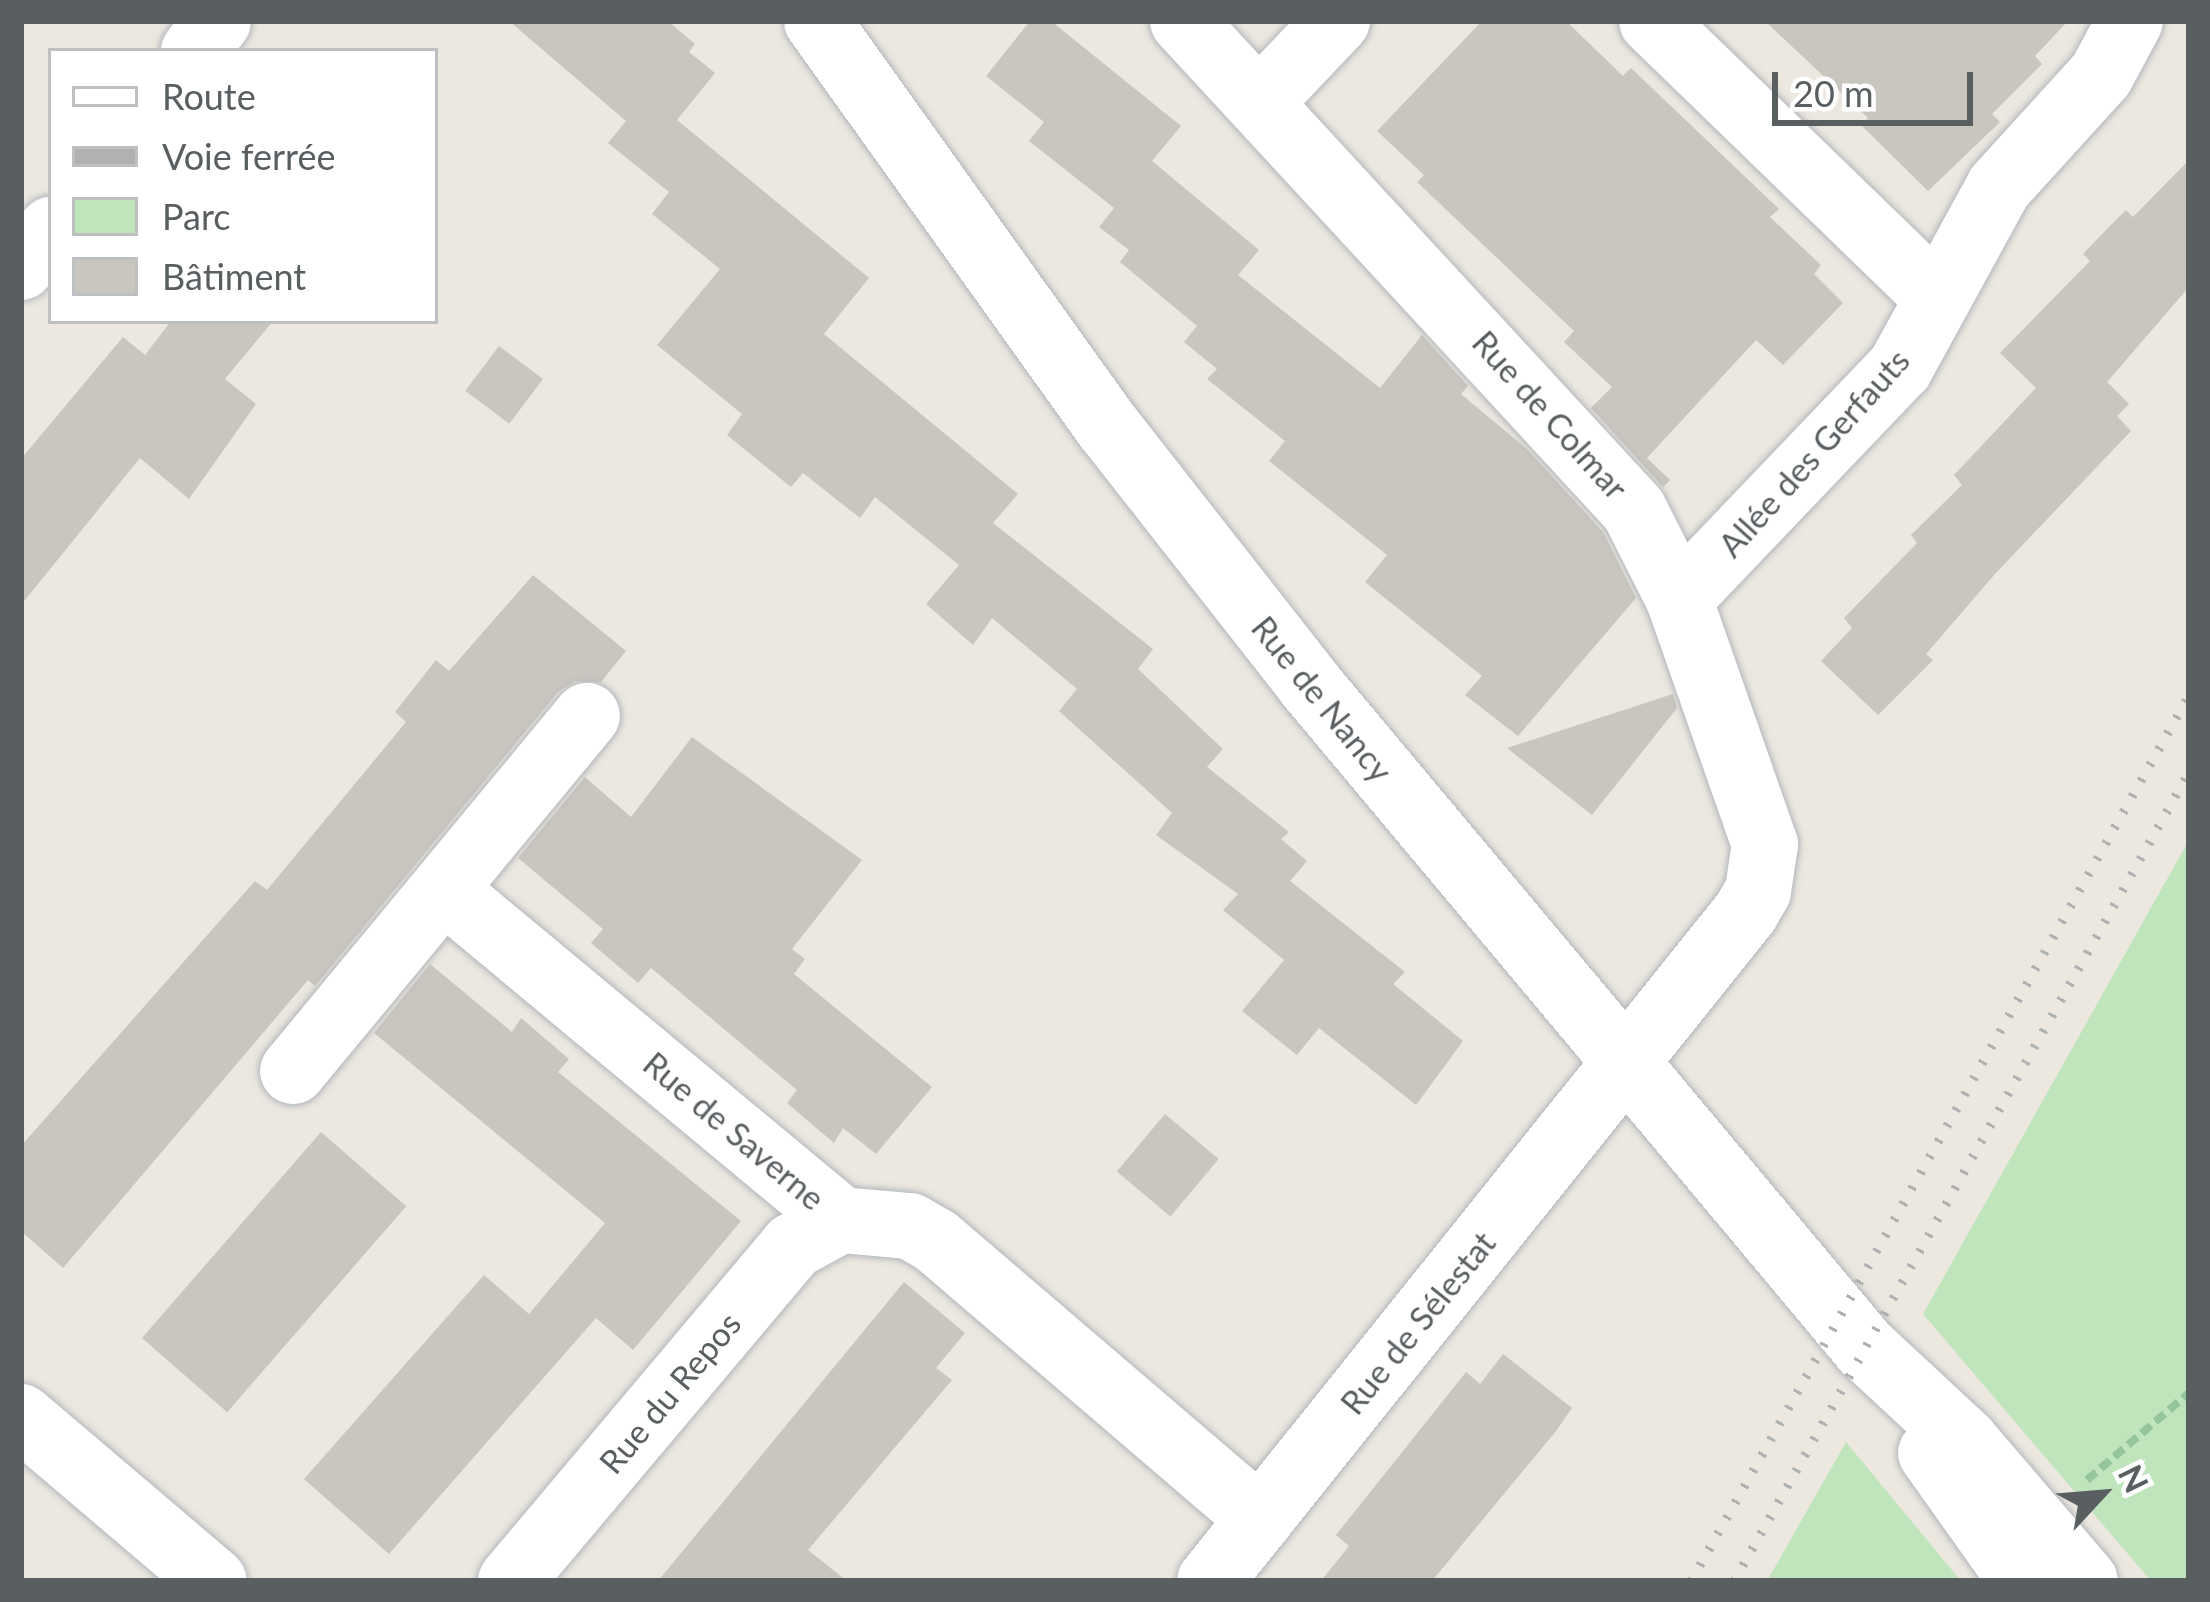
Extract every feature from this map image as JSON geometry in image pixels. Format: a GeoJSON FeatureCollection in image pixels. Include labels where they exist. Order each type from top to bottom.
{"type":"FeatureCollection","features":[{"type":"Feature","properties":{"kind":"street"},"geometry":{"type":"LineString","coordinates":[[196,48],[218,21]]}},
{"type":"Feature","properties":{"kind":"street","name":"Rue de Nancy"},"geometry":{"type":"LineString","coordinates":[[817,21],[1224,578],[2030,1552],[2084,1581]]}},
{"type":"Feature","properties":{"kind":"street","name":"Rue de Colmar"},"geometry":{"type":"LineString","coordinates":[[1183,21],[1615,483],[1679,599],[1763,823],[1764,869],[1746,912],[1623,1063]]}},
{"type":"Feature","properties":{"kind":"street"},"geometry":{"type":"LineString","coordinates":[[1260,102],[1337,21]]}},
{"type":"Feature","properties":{"kind":"street"},"geometry":{"type":"LineString","coordinates":[[1652,21],[1938,298]]}},
{"type":"Feature","properties":{"kind":"street","name":"Allée des Gerfauts"},"geometry":{"type":"LineString","coordinates":[[1679,599],[1900,368],[1999,187],[2101,75],[2130,21]]}},
{"type":"Feature","properties":{"kind":"street"},"geometry":{"type":"LineString","coordinates":[[21,267],[48,234]]}},
{"type":"Feature","properties":{"kind":"street"},"geometry":{"type":"LineString","coordinates":[[292,1071],[587,716]]}},
{"type":"Feature","properties":{"kind":"street","name":"Rue de Saverne"},"geometry":{"type":"LineString","coordinates":[[444,890],[841,1220],[910,1226],[936,1241],[1260,1519]]}},
{"type":"Feature","properties":{"kind":"street","name":"Rue de Sélestat"},"geometry":{"type":"LineString","coordinates":[[1210,1581],[1623,1063]]}},
{"type":"Feature","properties":{"kind":"street","name":"Rue du Repos"},"geometry":{"type":"LineString","coordinates":[[511,1581],[793,1246],[841,1220]]}},
{"type":"Feature","properties":{"kind":"street"},"geometry":{"type":"LineString","coordinates":[[21,1417],[214,1581]]}},
{"type":"Feature","properties":{"kind":"path"},"geometry":{"type":"LineString","coordinates":[[2030,1552],[2189,1393]]}},
{"type":"Feature","properties":{"kind":"green space"},"geometry":{"type":"Polygon","coordinates":[[[2189,840],[2189,1581],[2151,1581],[1923,1314],[2189,840]]]}},
{"type":"Feature","properties":{"kind":"green space"},"geometry":{"type":"Polygon","coordinates":[[[1846,1442],[1961,1581],[1767,1581],[1846,1442]]]}},
{"type":"Feature","properties":{"kind":"building"},"geometry":{"type":"Polygon","coordinates":[[[509,21],[668,21],[695,44],[689,52],[715,73],[677,120],[869,278],[824,334],[1018,494],[993,523],[1153,649],[1138,669],[1223,749],[1207,767],[1289,832],[1281,839],[1307,861],[1290,881],[1405,972],[1393,984],[1463,1041],[1416,1105],[1319,1028],[1297,1055],[1242,1011],[1284,960],[1223,910],[1238,894],[1156,835],[1172,813],[1059,711],[1077,689],[992,618],[973,645],[926,604],[959,565],[875,497],[860,518],[803,473],[791,487],[727,435],[742,414],[657,345],[720,269],[652,214],[669,192],[608,143],[626,121],[509,21]]]}},
{"type":"Feature","properties":{"kind":"building"},"geometry":{"type":"Polygon","coordinates":[[[1030,21],[1051,21],[1181,126],[1152,161],[1259,250],[1238,275],[1380,388],[1422,335],[1468,386],[1461,394],[1527,449],[1603,532],[1636,598],[1518,736],[1465,695],[1482,676],[1365,582],[1387,555],[1269,461],[1285,441],[1207,379],[1217,369],[1184,342],[1197,326],[1120,262],[1129,250],[1099,227],[1114,208],[1029,141],[1044,122],[986,76],[1030,21]]]}},
{"type":"Feature","properties":{"kind":"building"},"geometry":{"type":"Polygon","coordinates":[[[1482,21],[1566,21],[1623,76],[1631,68],[1779,209],[1770,217],[1821,265],[1814,274],[1843,303],[1783,365],[1756,340],[1647,458],[1670,480],[1663,487],[1591,408],[1612,387],[1564,342],[1574,331],[1417,182],[1424,175],[1377,131],[1482,21]]]}},
{"type":"Feature","properties":{"kind":"building"},"geometry":{"type":"Polygon","coordinates":[[[1765,21],[2068,21],[2035,56],[2042,64],[1992,114],[2000,122],[1928,191],[1861,125],[1868,118],[1765,21]]]}},
{"type":"Feature","properties":{"kind":"building"},"geometry":{"type":"Polygon","coordinates":[[[2189,160],[2189,287],[2107,382],[2129,404],[2117,416],[2131,431],[1995,574],[1926,654],[1933,660],[1878,715],[1821,661],[1852,628],[1844,618],[1917,543],[1911,535],[1962,485],[1954,475],[2036,388],[2000,353],[2090,261],[2083,254],[2105,231],[2126,210],[2133,217],[2189,160]]]}},
{"type":"Feature","properties":{"kind":"building"},"geometry":{"type":"Polygon","coordinates":[[[169,324],[271,324],[225,379],[256,404],[189,499],[140,458],[21,605],[21,459],[123,337],[145,355],[169,324]]]}},
{"type":"Feature","properties":{"kind":"building"},"geometry":{"type":"Polygon","coordinates":[[[499,346],[543,379],[509,424],[465,391],[499,346]]]}},
{"type":"Feature","properties":{"kind":"building"},"geometry":{"type":"Polygon","coordinates":[[[533,575],[626,651],[601,682],[575,681],[558,692],[315,986],[308,980],[63,1268],[21,1231],[21,1146],[255,881],[267,890],[406,722],[395,712],[436,660],[449,671],[533,575]]]}},
{"type":"Feature","properties":{"kind":"building"},"geometry":{"type":"Polygon","coordinates":[[[1673,694],[1677,708],[1592,815],[1507,748],[1673,694]]]}},
{"type":"Feature","properties":{"kind":"building"},"geometry":{"type":"Polygon","coordinates":[[[692,737],[862,860],[792,949],[805,959],[794,974],[932,1087],[876,1154],[843,1128],[834,1143],[787,1103],[797,1090],[651,968],[638,983],[591,943],[603,929],[518,858],[585,777],[631,817],[692,737]]]}},
{"type":"Feature","properties":{"kind":"building"},"geometry":{"type":"Polygon","coordinates":[[[430,964],[512,1032],[521,1018],[569,1059],[558,1072],[741,1221],[633,1350],[596,1318],[389,1554],[304,1479],[484,1275],[529,1314],[605,1223],[374,1033],[430,964]]]}},
{"type":"Feature","properties":{"kind":"building"},"geometry":{"type":"Polygon","coordinates":[[[1165,1114],[1219,1159],[1170,1216],[1117,1171],[1165,1114]]]}},
{"type":"Feature","properties":{"kind":"building"},"geometry":{"type":"Polygon","coordinates":[[[321,1132],[406,1206],[227,1412],[142,1338],[321,1132]]]}},
{"type":"Feature","properties":{"kind":"building"},"geometry":{"type":"Polygon","coordinates":[[[904,1282],[965,1333],[936,1368],[952,1380],[808,1550],[847,1581],[658,1581],[904,1282]]]}},
{"type":"Feature","properties":{"kind":"building"},"geometry":{"type":"Polygon","coordinates":[[[1503,1354],[1572,1408],[1556,1431],[1432,1581],[1321,1581],[1349,1546],[1336,1535],[1466,1372],[1480,1384],[1503,1354]]]}},
{"type":"Feature","properties":{"kind":"railway"},"geometry":{"type":"LineString","coordinates":[[1691,1581],[2189,695]]}},
{"type":"Feature","properties":{"kind":"railway"},"geometry":{"type":"LineString","coordinates":[[1734,1581],[2189,772]]}}]}
